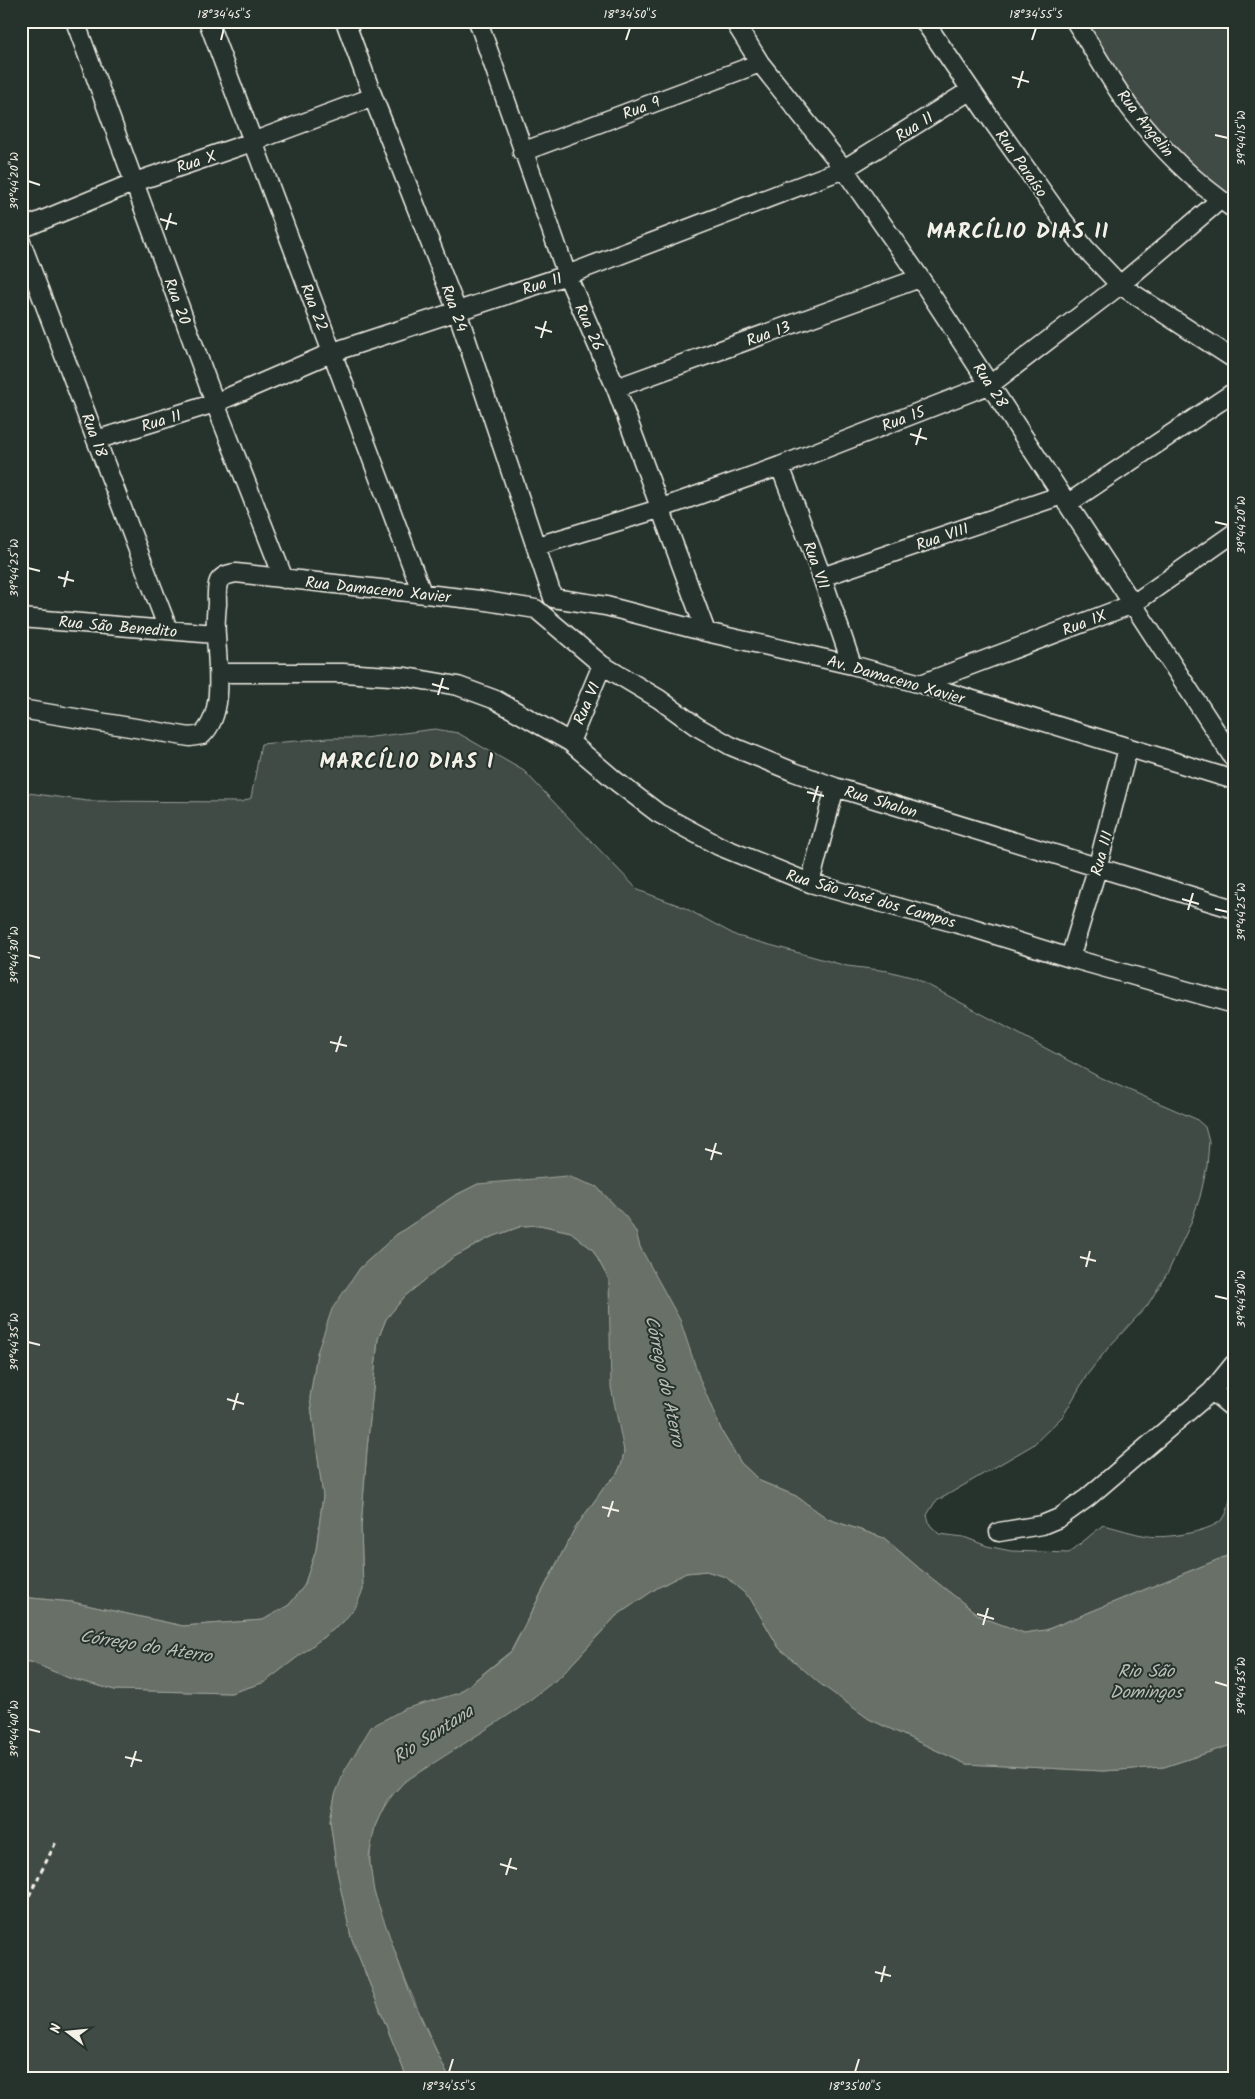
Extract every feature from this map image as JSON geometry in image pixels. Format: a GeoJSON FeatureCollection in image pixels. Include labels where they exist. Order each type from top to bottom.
{"type":"FeatureCollection","features":[{"type":"Feature","properties":{"kind":"street","name":"Rua 20"},"geometry":{"type":"LineString","coordinates":[[75,21],[215,403],[284,579]]}},
{"type":"Feature","properties":{"kind":"street","name":"Rua 22"},"geometry":{"type":"LineString","coordinates":[[208,21],[422,593]]}},
{"type":"Feature","properties":{"kind":"street","name":"Rua 24"},"geometry":{"type":"LineString","coordinates":[[345,21],[457,311],[553,598]]}},
{"type":"Feature","properties":{"kind":"street","name":"Rua 26"},"geometry":{"type":"LineString","coordinates":[[478,21],[522,152],[567,275],[616,388],[706,632]]}},
{"type":"Feature","properties":{"kind":"street","name":"Rua 28"},"geometry":{"type":"LineString","coordinates":[[734,21],[760,63],[844,170],[920,278],[1234,758]]}},
{"type":"Feature","properties":{"kind":"street","name":"Rua Paraíso"},"geometry":{"type":"LineString","coordinates":[[924,21],[1058,215],[1085,248],[1120,285],[1234,359]]}},
{"type":"Feature","properties":{"kind":"street","name":"Rua Angelin"},"geometry":{"type":"LineString","coordinates":[[1075,21],[1129,107],[1150,134],[1181,167],[1227,204]]}},
{"type":"Feature","properties":{"kind":"street","name":"Rua 9"},"geometry":{"type":"LineString","coordinates":[[522,152],[760,63]]}},
{"type":"Feature","properties":{"kind":"street","name":"Rua 11"},"geometry":{"type":"LineString","coordinates":[[96,440],[215,403],[333,352],[567,275],[844,170],[971,90]]}},
{"type":"Feature","properties":{"kind":"street","name":"Rua X"},"geometry":{"type":"LineString","coordinates":[[21,229],[135,182],[252,142],[373,97]]}},
{"type":"Feature","properties":{"kind":"street","name":"Rua 15"},"geometry":{"type":"LineString","coordinates":[[537,546],[659,508],[780,466],[991,384],[1227,204]]}},
{"type":"Feature","properties":{"kind":"street","name":"Rua 18"},"geometry":{"type":"LineString","coordinates":[[21,242],[168,630]]}},
{"type":"Feature","properties":{"kind":"street","name":"Rua 13"},"geometry":{"type":"LineString","coordinates":[[616,388],[920,278]]}},
{"type":"Feature","properties":{"kind":"street","name":"Rua VIII"},"geometry":{"type":"LineString","coordinates":[[822,577],[1064,499],[1234,392]]}},
{"type":"Feature","properties":{"kind":"street","name":"Rua VII"},"geometry":{"type":"LineString","coordinates":[[780,466],[822,577],[852,665]]}},
{"type":"Feature","properties":{"kind":"street","name":"Rua IX"},"geometry":{"type":"LineString","coordinates":[[921,684],[1133,604],[1234,533]]}},
{"type":"Feature","properties":{"kind":"street","name":"Rua Damaceno Xavier"},"geometry":{"type":"LineString","coordinates":[[216,634],[219,581],[226,574],[236,573],[422,593],[536,609]]}},
{"type":"Feature","properties":{"kind":"street","name":"Av. Damaceno Xavier"},"geometry":{"type":"LineString","coordinates":[[553,598],[606,606],[706,632],[852,665],[921,684],[1234,780]]}},
{"type":"Feature","properties":{"kind":"street"},"geometry":{"type":"LineString","coordinates":[[536,609],[553,598]]}},
{"type":"Feature","properties":{"kind":"street","name":"Rua Shalon"},"geometry":{"type":"LineString","coordinates":[[536,609],[602,665],[659,699],[696,726],[731,746],[835,787],[1234,910]]}},
{"type":"Feature","properties":{"kind":"street","name":"Rua São Benedito"},"geometry":{"type":"LineString","coordinates":[[22,617],[216,634]]}},
{"type":"Feature","properties":{"kind":"street"},"geometry":{"type":"LineString","coordinates":[[21,710],[190,737],[202,735],[216,707],[219,673],[216,634]]}},
{"type":"Feature","properties":{"kind":"street","name":"Rua VI"},"geometry":{"type":"LineString","coordinates":[[570,742],[602,665]]}},
{"type":"Feature","properties":{"kind":"street","name":"Rua São José dos Campos"},"geometry":{"type":"LineString","coordinates":[[219,673],[344,673],[406,678],[458,686],[496,700],[570,742],[617,782],[658,813],[719,846],[810,883],[1234,1004]]}},
{"type":"Feature","properties":{"kind":"street","name":"Rua III"},"geometry":{"type":"LineString","coordinates":[[1070,958],[1097,869],[1128,748]]}},
{"type":"Feature","properties":{"kind":"street"},"geometry":{"type":"LineString","coordinates":[[810,883],[835,787]]}},
{"type":"Feature","properties":{"kind":"street"},"geometry":{"type":"LineString","coordinates":[[999,1532],[1042,1525],[1059,1518],[1087,1498],[1212,1391],[1234,1364]]}},
{"type":"Feature","properties":{"kind":"street"},"geometry":{"type":"LineString","coordinates":[[1212,1391],[1234,1409]]}},
{"type":"Feature","properties":{"kind":"path"},"geometry":{"type":"LineString","coordinates":[[21,1912],[57,1840]]}},
{"type":"Feature","properties":{"kind":"shaded area"},"geometry":{"type":"Polygon","coordinates":[[[1081,21],[1234,21],[1234,203],[1149,129],[1081,21]]]}},
{"type":"Feature","properties":{"kind":"shaded area"},"geometry":{"type":"Polygon","coordinates":[[[435,729],[458,733],[524,771],[638,890],[683,907],[737,936],[847,966],[888,971],[915,978],[1101,1078],[1196,1119],[1205,1127],[1209,1142],[1207,1166],[1200,1197],[1190,1225],[1168,1272],[1147,1306],[1108,1348],[1087,1375],[1063,1416],[1033,1445],[935,1502],[927,1515],[930,1525],[939,1534],[964,1537],[987,1546],[1011,1551],[1069,1553],[1103,1525],[1156,1537],[1189,1533],[1211,1526],[1220,1522],[1225,1516],[1234,1487],[1234,1553],[1046,1630],[1024,1633],[981,1617],[884,1538],[828,1519],[796,1496],[760,1481],[741,1463],[723,1434],[633,1230],[623,1215],[597,1187],[478,1184],[454,1196],[396,1235],[360,1268],[317,1353],[310,1398],[323,1496],[316,1550],[304,1586],[289,1605],[263,1620],[183,1626],[72,1602],[21,1597],[21,792],[87,801],[242,802],[251,798],[261,744],[329,738],[364,738],[435,729]]]}},
{"type":"Feature","properties":{"kind":"shaded area"},"geometry":{"type":"Polygon","coordinates":[[[540,1225],[571,1232],[593,1250],[609,1280],[624,1451],[622,1463],[617,1474],[605,1486],[574,1530],[511,1651],[459,1693],[441,1700],[335,1795],[330,1820],[337,1871],[351,1937],[407,2078],[21,2078],[21,1661],[31,1662],[69,1678],[115,1690],[231,1693],[265,1682],[343,1622],[363,1590],[361,1527],[367,1449],[378,1339],[386,1319],[405,1296],[452,1258],[489,1238],[522,1226],[540,1225]]]}},
{"type":"Feature","properties":{"kind":"shaded area"},"geometry":{"type":"Polygon","coordinates":[[[706,1571],[726,1577],[750,1598],[779,1648],[820,1683],[869,1719],[966,1764],[1103,1771],[1164,1767],[1234,1744],[1234,2078],[449,2078],[403,1973],[375,1897],[371,1877],[370,1856],[373,1834],[379,1816],[390,1798],[404,1782],[561,1676],[616,1616],[657,1588],[686,1573],[706,1571]]]}},
{"type":"Feature","properties":{"kind":"water","name":"Rio São Domingos"},"geometry":{"type":"Polygon","coordinates":[[[567,1176],[597,1187],[626,1217],[636,1232],[640,1247],[680,1320],[700,1380],[723,1434],[741,1463],[760,1481],[796,1496],[828,1519],[884,1538],[981,1617],[1024,1633],[1046,1630],[1234,1553],[1234,1744],[1164,1767],[1103,1771],[966,1764],[869,1719],[819,1683],[779,1648],[750,1598],[726,1577],[706,1571],[686,1573],[657,1588],[616,1616],[561,1676],[518,1709],[404,1782],[387,1800],[375,1826],[369,1857],[374,1892],[411,1997],[449,2078],[407,2078],[351,1937],[337,1871],[330,1820],[335,1795],[345,1770],[371,1727],[404,1709],[459,1693],[511,1652],[574,1530],[605,1486],[617,1474],[622,1463],[624,1451],[611,1387],[609,1280],[593,1250],[571,1232],[540,1225],[522,1226],[489,1238],[452,1258],[405,1296],[386,1319],[378,1339],[367,1449],[361,1527],[363,1590],[356,1606],[343,1622],[265,1682],[231,1693],[115,1690],[69,1678],[31,1662],[21,1661],[21,1597],[72,1602],[183,1626],[263,1620],[289,1605],[304,1586],[316,1550],[323,1496],[310,1398],[317,1353],[332,1309],[360,1268],[396,1235],[454,1196],[478,1184],[567,1176]]]}},
{"type":"Feature","properties":{"kind":"district","name":"MARCÍLIO DIAS II"},"geometry":{"type":"Point","coordinates":[1018,231]}},
{"type":"Feature","properties":{"kind":"district","name":"MARCÍLIO DIAS I"},"geometry":{"type":"Point","coordinates":[407,761]}},
{"type":"Feature","properties":{"kind":"water label","name":"Córrego do Aterro"},"geometry":{"type":"Point","coordinates":[665,1381]}},
{"type":"Feature","properties":{"kind":"water label","name":"Córrego do Aterro"},"geometry":{"type":"Point","coordinates":[146,1646]}},
{"type":"Feature","properties":{"kind":"water label","name":"Rio Santana"},"geometry":{"type":"Point","coordinates":[433,1734]}}]}
